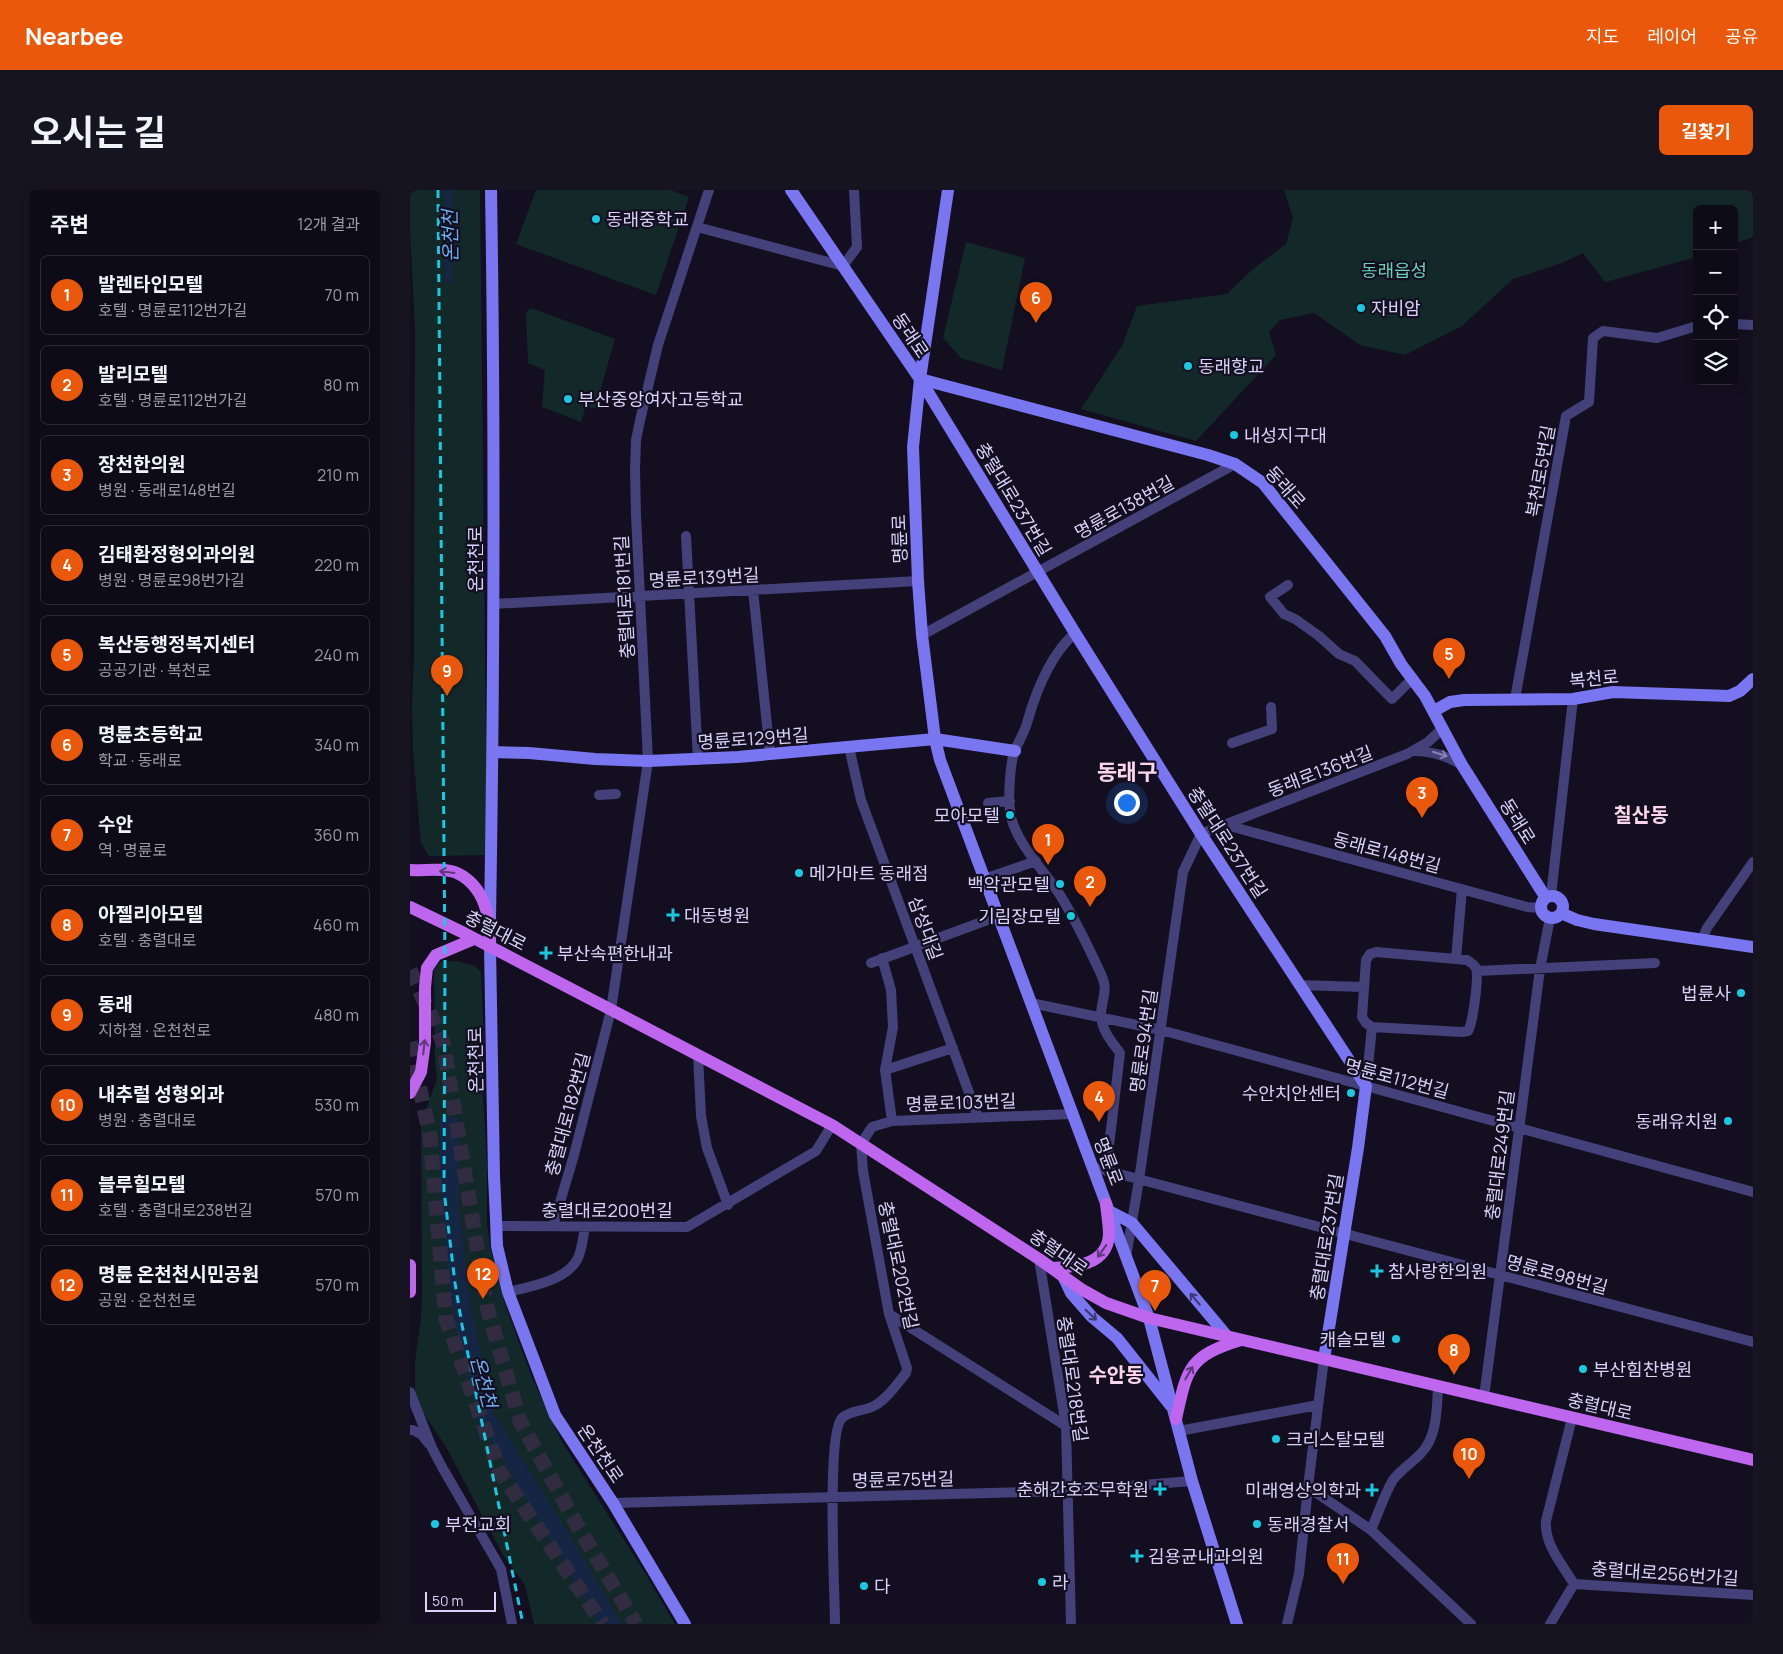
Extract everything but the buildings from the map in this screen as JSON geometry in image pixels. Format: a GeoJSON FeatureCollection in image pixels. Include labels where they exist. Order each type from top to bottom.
{"type":"FeatureCollection","features":[{"type":"Feature","properties":{"kind":"main road"},"geometry":{"type":"LineString","coordinates":[[410,870],[456,873],[475,885],[483,901],[490,928],[481,942],[436,955],[427,968],[425,1042],[421,1072],[410,1093]]}},
{"type":"Feature","properties":{"kind":"main road","name":"충렬대로"},"geometry":{"type":"LineString","coordinates":[[410,907],[481,942],[832,1126],[1039,1259],[1081,1289],[1106,1303],[1149,1318],[1753,1460]]}},
{"type":"Feature","properties":{"kind":"main road"},"geometry":{"type":"LineString","coordinates":[[1052,1268],[1081,1266],[1101,1254],[1108,1237],[1108,1208]]}},
{"type":"Feature","properties":{"kind":"main road"},"geometry":{"type":"LineString","coordinates":[[410,1265],[410,1292]]}},
{"type":"Feature","properties":{"kind":"main road"},"geometry":{"type":"LineString","coordinates":[[1176,1420],[1184,1383],[1191,1368],[1215,1348],[1241,1340]]}},
{"type":"Feature","properties":{"kind":"street","name":"온천천로"},"geometry":{"type":"LineString","coordinates":[[490,928],[493,752],[494,366],[491,190]]}},
{"type":"Feature","properties":{"kind":"street","name":"충렬대로181번길"},"geometry":{"type":"LineString","coordinates":[[611,1010],[648,761],[635,478],[636,440],[658,344],[709,190]]}},
{"type":"Feature","properties":{"kind":"street","name":"동래로"},"geometry":{"type":"LineString","coordinates":[[791,190],[920,380],[1235,464],[1263,484],[1385,636],[1401,664],[1434,711],[1462,765],[1550,907]]}},
{"type":"Feature","properties":{"kind":"street"},"geometry":{"type":"LineString","coordinates":[[697,227],[843,266],[857,248],[854,190]]}},
{"type":"Feature","properties":{"kind":"street","name":"명륜로"},"geometry":{"type":"LineString","coordinates":[[948,190],[920,380],[913,447],[918,581],[934,739],[984,879],[1149,1318],[1192,1481],[1236,1624]]}},
{"type":"Feature","properties":{"kind":"street"},"geometry":{"type":"LineString","coordinates":[[1738,324],[1753,325]]}},
{"type":"Feature","properties":{"kind":"street","name":"복천로5번길"},"geometry":{"type":"LineString","coordinates":[[1515,699],[1566,416],[1589,402],[1593,338],[1602,332],[1657,338],[1693,327]]}},
{"type":"Feature","properties":{"kind":"street","name":"충렬대로237번길"},"geometry":{"type":"LineString","coordinates":[[920,380],[1201,834],[1366,1086],[1358,1148],[1324,1359]]}},
{"type":"Feature","properties":{"kind":"street","name":"명륜로138번길"},"geometry":{"type":"LineString","coordinates":[[922,634],[1235,464]]}},
{"type":"Feature","properties":{"kind":"street"},"geometry":{"type":"LineString","coordinates":[[686,536],[698,760]]}},
{"type":"Feature","properties":{"kind":"street","name":"명륜로139번길"},"geometry":{"type":"LineString","coordinates":[[493,604],[918,581]]}},
{"type":"Feature","properties":{"kind":"street"},"geometry":{"type":"LineString","coordinates":[[1288,586],[1270,596],[1284,614],[1295,619],[1319,636],[1339,654],[1355,661],[1392,699],[1412,679]]}},
{"type":"Feature","properties":{"kind":"street"},"geometry":{"type":"LineString","coordinates":[[754,590],[770,754]]}},
{"type":"Feature","properties":{"kind":"street"},"geometry":{"type":"LineString","coordinates":[[1075,633],[1066,640],[1048,670],[1033,703],[1023,736],[1015,751],[1011,776],[1010,810],[1013,825],[1062,899],[1106,984],[1101,1018],[1107,1036],[1120,1053],[1106,1171]]}},
{"type":"Feature","properties":{"kind":"street","name":"복천로"},"geometry":{"type":"LineString","coordinates":[[1434,711],[1450,702],[1464,700],[1573,699],[1612,692],[1730,696],[1740,691],[1753,679]]}},
{"type":"Feature","properties":{"kind":"street","name":"충렬대로249번길"},"geometry":{"type":"LineString","coordinates":[[1484,1397],[1540,968],[1550,907],[1573,699]]}},
{"type":"Feature","properties":{"kind":"street"},"geometry":{"type":"LineString","coordinates":[[1232,743],[1272,729],[1271,707]]}},
{"type":"Feature","properties":{"kind":"street","name":"동래로136번길"},"geometry":{"type":"LineString","coordinates":[[1201,834],[1415,751],[1444,728]]}},
{"type":"Feature","properties":{"kind":"street","name":"명륜로129번길"},"geometry":{"type":"LineString","coordinates":[[493,752],[529,752],[595,759],[698,760],[934,739],[1015,751]]}},
{"type":"Feature","properties":{"kind":"street","name":"삼성대길"},"geometry":{"type":"LineString","coordinates":[[849,748],[861,800],[978,1117]]}},
{"type":"Feature","properties":{"kind":"street"},"geometry":{"type":"LineString","coordinates":[[1415,751],[1436,753],[1462,765]]}},
{"type":"Feature","properties":{"kind":"street"},"geometry":{"type":"LineString","coordinates":[[599,795],[616,794]]}},
{"type":"Feature","properties":{"kind":"street"},"geometry":{"type":"LineString","coordinates":[[988,803],[1010,801]]}},
{"type":"Feature","properties":{"kind":"street","name":"동래로148번길"},"geometry":{"type":"LineString","coordinates":[[1225,824],[1527,907],[1550,907]]}},
{"type":"Feature","properties":{"kind":"street","name":"명륜로94번길"},"geometry":{"type":"LineString","coordinates":[[1126,1257],[1139,1180],[1183,872],[1201,834]]}},
{"type":"Feature","properties":{"kind":"street"},"geometry":{"type":"LineString","coordinates":[[984,879],[1036,861]]}},
{"type":"Feature","properties":{"kind":"street"},"geometry":{"type":"LineString","coordinates":[[1702,939],[1753,862]]}},
{"type":"Feature","properties":{"kind":"street"},"geometry":{"type":"LineString","coordinates":[[1456,959],[1462,889]]}},
{"type":"Feature","properties":{"kind":"street"},"geometry":{"type":"LineString","coordinates":[[1550,907],[1577,920],[1594,924],[1753,947]]}},
{"type":"Feature","properties":{"kind":"street"},"geometry":{"type":"LineString","coordinates":[[871,963],[998,916]]}},
{"type":"Feature","properties":{"kind":"street","name":"온천천로"},"geometry":{"type":"LineString","coordinates":[[481,942],[496,1226],[498,1246],[508,1292],[556,1415],[614,1503],[685,1624]]}},
{"type":"Feature","properties":{"kind":"street"},"geometry":{"type":"LineString","coordinates":[[1376,952],[1456,959],[1467,960],[1474,965],[1477,971],[1471,1026],[1468,1031],[1372,1027],[1362,1017],[1366,960],[1370,954],[1376,952]]}},
{"type":"Feature","properties":{"kind":"street"},"geometry":{"type":"LineString","coordinates":[[882,958],[891,990],[893,1027],[885,1070],[892,1120]]}},
{"type":"Feature","properties":{"kind":"street"},"geometry":{"type":"LineString","coordinates":[[1477,971],[1655,963]]}},
{"type":"Feature","properties":{"kind":"street"},"geometry":{"type":"LineString","coordinates":[[1299,985],[1363,987]]}},
{"type":"Feature","properties":{"kind":"street","name":"명륜로112번길"},"geometry":{"type":"LineString","coordinates":[[1031,1003],[1161,1030],[1753,1192]]}},
{"type":"Feature","properties":{"kind":"street","name":"충렬대로182번길"},"geometry":{"type":"LineString","coordinates":[[553,1226],[574,1156],[611,1010]]}},
{"type":"Feature","properties":{"kind":"street"},"geometry":{"type":"LineString","coordinates":[[1366,1086],[1372,1027]]}},
{"type":"Feature","properties":{"kind":"street"},"geometry":{"type":"LineString","coordinates":[[885,1070],[953,1048]]}},
{"type":"Feature","properties":{"kind":"street"},"geometry":{"type":"LineString","coordinates":[[698,1055],[702,1124],[708,1148],[728,1204]]}},
{"type":"Feature","properties":{"kind":"street","name":"명륜로103번길"},"geometry":{"type":"LineString","coordinates":[[861,1144],[872,1127],[892,1120],[1072,1114]]}},
{"type":"Feature","properties":{"kind":"street","name":"충렬대로200번길"},"geometry":{"type":"LineString","coordinates":[[496,1226],[687,1227],[816,1151],[832,1126]]}},
{"type":"Feature","properties":{"kind":"street","name":"충렬대로202번길"},"geometry":{"type":"LineString","coordinates":[[835,1624],[832,1497],[835,1436],[841,1419],[848,1414],[879,1403],[906,1373],[907,1368],[889,1314],[863,1171],[861,1144]]}},
{"type":"Feature","properties":{"kind":"street","name":"명륜로98번길"},"geometry":{"type":"LineString","coordinates":[[1092,1167],[1753,1342]]}},
{"type":"Feature","properties":{"kind":"street"},"geometry":{"type":"LineString","coordinates":[[1108,1208],[1132,1223],[1226,1336]]}},
{"type":"Feature","properties":{"kind":"street"},"geometry":{"type":"LineString","coordinates":[[508,1292],[544,1283],[570,1269],[578,1259],[586,1227]]}},
{"type":"Feature","properties":{"kind":"street","name":"충렬대로218번길"},"geometry":{"type":"LineString","coordinates":[[1039,1259],[1066,1426],[1071,1624]]}},
{"type":"Feature","properties":{"kind":"street"},"geometry":{"type":"LineString","coordinates":[[1063,1276],[1070,1294],[1092,1317],[1117,1338],[1176,1420],[1318,1405]]}},
{"type":"Feature","properties":{"kind":"street"},"geometry":{"type":"LineString","coordinates":[[889,1314],[1066,1426]]}},
{"type":"Feature","properties":{"kind":"street"},"geometry":{"type":"LineString","coordinates":[[1287,1624],[1299,1574],[1324,1359]]}},
{"type":"Feature","properties":{"kind":"street"},"geometry":{"type":"LineString","coordinates":[[1371,1530],[1393,1481],[1426,1448],[1433,1431],[1438,1387]]}},
{"type":"Feature","properties":{"kind":"street"},"geometry":{"type":"LineString","coordinates":[[410,1392],[432,1448]]}},
{"type":"Feature","properties":{"kind":"street"},"geometry":{"type":"LineString","coordinates":[[1550,1624],[1574,1584],[1550,1545],[1545,1531],[1572,1418]]}},
{"type":"Feature","properties":{"kind":"street"},"geometry":{"type":"LineString","coordinates":[[410,1430],[422,1435],[432,1448],[501,1569],[512,1624]]}},
{"type":"Feature","properties":{"kind":"street","name":"명륜로75번길"},"geometry":{"type":"LineString","coordinates":[[614,1503],[1068,1491],[1192,1481]]}},
{"type":"Feature","properties":{"kind":"street"},"geometry":{"type":"LineString","coordinates":[[1308,1487],[1371,1530],[1471,1624]]}},
{"type":"Feature","properties":{"kind":"street","name":"충렬대로256번가길"},"geometry":{"type":"LineString","coordinates":[[1574,1584],[1753,1595]]}},
{"type":"Feature","properties":{"kind":"green space"},"geometry":{"type":"Polygon","coordinates":[[[410,190],[480,190],[487,855],[429,856],[421,843],[413,753],[412,705],[414,656],[415,328],[410,190]]]}},
{"type":"Feature","properties":{"kind":"green space","name":"동래중학교"},"geometry":{"type":"Polygon","coordinates":[[[536,190],[670,190],[689,197],[656,295],[516,244],[536,190]]]}},
{"type":"Feature","properties":{"kind":"green space","name":"동래읍성"},"geometry":{"type":"Polygon","coordinates":[[[1284,190],[1753,190],[1753,237],[1738,243],[1738,205],[1693,205],[1693,258],[1605,282],[1583,253],[1562,263],[1513,279],[1462,326],[1405,355],[1360,345],[1314,313],[1280,320],[1269,332],[1276,355],[1196,441],[1081,409],[1123,344],[1137,306],[1227,294],[1253,269],[1286,244],[1293,218],[1284,190]]]}},
{"type":"Feature","properties":{"kind":"green space"},"geometry":{"type":"Polygon","coordinates":[[[966,242],[1025,258],[1002,370],[961,358],[943,338],[966,242]]]}},
{"type":"Feature","properties":{"kind":"green space"},"geometry":{"type":"Polygon","coordinates":[[[531,308],[615,339],[595,409],[586,406],[581,422],[542,407],[545,370],[528,363],[526,312],[531,308]]]}},
{"type":"Feature","properties":{"kind":"green space"},"geometry":{"type":"Polygon","coordinates":[[[456,961],[475,966],[481,972],[484,1042],[482,1081],[487,1165],[487,1223],[490,1246],[506,1307],[533,1380],[562,1442],[675,1624],[534,1624],[525,1585],[503,1555],[445,1445],[423,1413],[415,1396],[415,1362],[421,1318],[422,1292],[421,1123],[437,1079],[435,1064],[434,970],[440,962],[456,961]]]}},
{"type":"Feature","properties":{"kind":"water","name":"온천천"},"geometry":{"type":"Polygon","coordinates":[[[444,190],[453,190],[452,282],[449,283],[445,282],[444,190]]]}},
{"type":"Feature","properties":{"kind":"water","name":"온천천"},"geometry":{"type":"Polygon","coordinates":[[[459,1118],[458,1198],[471,1307],[494,1414],[622,1624],[599,1624],[479,1420],[456,1331],[448,1276],[440,1178],[440,1119],[459,1118]]]}},
{"type":"Feature","properties":{"kind":"tunnel"},"geometry":{"type":"LineString","coordinates":[[410,970],[443,1042],[487,1307],[520,1421],[577,1525],[636,1624]]}},
{"type":"Feature","properties":{"kind":"tunnel"},"geometry":{"type":"LineString","coordinates":[[410,1042],[430,1136],[446,1319],[500,1472],[603,1624]]}},
{"type":"Feature","properties":{"kind":"railway"},"geometry":{"type":"LineString","coordinates":[[438,190],[445,959],[444,1191],[462,1325],[523,1624]]}},
{"type":"Feature","properties":{"kind":"place","name":"동래중학교"},"geometry":{"type":"Point","coordinates":[596,219]}},
{"type":"Feature","properties":{"kind":"place","name":"자비암"},"geometry":{"type":"Point","coordinates":[1361,308]}},
{"type":"Feature","properties":{"kind":"place","name":"명륜초등학교"},"geometry":{"type":"Point","coordinates":[1036,323]}},
{"type":"Feature","properties":{"kind":"place","name":"동래향교"},"geometry":{"type":"Point","coordinates":[1188,366]}},
{"type":"Feature","properties":{"kind":"place","name":"부산중앙여자고등학교"},"geometry":{"type":"Point","coordinates":[568,399]}},
{"type":"Feature","properties":{"kind":"place","name":"내성지구대"},"geometry":{"type":"Point","coordinates":[1234,435]}},
{"type":"Feature","properties":{"kind":"place","name":"복산동행정복지센터"},"geometry":{"type":"Point","coordinates":[1449,679]}},
{"type":"Feature","properties":{"kind":"place","name":"동래"},"geometry":{"type":"Point","coordinates":[447,696]}},
{"type":"Feature","properties":{"kind":"place","name":"모아모텔"},"geometry":{"type":"Point","coordinates":[1010,815]}},
{"type":"Feature","properties":{"kind":"place","name":"장천한의원"},"geometry":{"type":"Point","coordinates":[1422,818]}},
{"type":"Feature","properties":{"kind":"place","name":"발렌타인모텔"},"geometry":{"type":"Point","coordinates":[1048,865]}},
{"type":"Feature","properties":{"kind":"place","name":"메가마트 동래점"},"geometry":{"type":"Point","coordinates":[799,873]}},
{"type":"Feature","properties":{"kind":"place","name":"백악관모텔"},"geometry":{"type":"Point","coordinates":[1060,884]}},
{"type":"Feature","properties":{"kind":"place","name":"발리모텔"},"geometry":{"type":"Point","coordinates":[1090,907]}},
{"type":"Feature","properties":{"kind":"place","name":"대동병원"},"geometry":{"type":"Point","coordinates":[673,915]}},
{"type":"Feature","properties":{"kind":"place","name":"기림장모텔"},"geometry":{"type":"Point","coordinates":[1071,916]}},
{"type":"Feature","properties":{"kind":"place","name":"부산속편한내과"},"geometry":{"type":"Point","coordinates":[546,953]}},
{"type":"Feature","properties":{"kind":"place","name":"법륜사"},"geometry":{"type":"Point","coordinates":[1741,993]}},
{"type":"Feature","properties":{"kind":"place","name":"수안치안센터"},"geometry":{"type":"Point","coordinates":[1351,1093]}},
{"type":"Feature","properties":{"kind":"place","name":"동래유치원"},"geometry":{"type":"Point","coordinates":[1728,1121]}},
{"type":"Feature","properties":{"kind":"place","name":"김태환정형외과의원"},"geometry":{"type":"Point","coordinates":[1099,1122]}},
{"type":"Feature","properties":{"kind":"place","name":"참사랑한의원"},"geometry":{"type":"Point","coordinates":[1377,1271]}},
{"type":"Feature","properties":{"kind":"place","name":"명륜 온천천시민공원"},"geometry":{"type":"Point","coordinates":[483,1299]}},
{"type":"Feature","properties":{"kind":"place","name":"수안"},"geometry":{"type":"Point","coordinates":[1155,1311]}},
{"type":"Feature","properties":{"kind":"place","name":"캐슬모텔"},"geometry":{"type":"Point","coordinates":[1396,1339]}},
{"type":"Feature","properties":{"kind":"place","name":"부산힘찬병원"},"geometry":{"type":"Point","coordinates":[1583,1369]}},
{"type":"Feature","properties":{"kind":"place","name":"아젤리아모텔"},"geometry":{"type":"Point","coordinates":[1454,1375]}},
{"type":"Feature","properties":{"kind":"place","name":"크리스탈모텔"},"geometry":{"type":"Point","coordinates":[1276,1439]}},
{"type":"Feature","properties":{"kind":"place","name":"내추럴 성형외과"},"geometry":{"type":"Point","coordinates":[1469,1479]}},
{"type":"Feature","properties":{"kind":"place","name":"춘해간호조무학원"},"geometry":{"type":"Point","coordinates":[1160,1489]}},
{"type":"Feature","properties":{"kind":"place","name":"미래영상의학과"},"geometry":{"type":"Point","coordinates":[1372,1490]}},
{"type":"Feature","properties":{"kind":"place","name":"부전교회"},"geometry":{"type":"Point","coordinates":[435,1524]}},
{"type":"Feature","properties":{"kind":"place","name":"동래경찰서"},"geometry":{"type":"Point","coordinates":[1257,1524]}},
{"type":"Feature","properties":{"kind":"place","name":"김용균내과의원"},"geometry":{"type":"Point","coordinates":[1137,1556]}},
{"type":"Feature","properties":{"kind":"place","name":"라"},"geometry":{"type":"Point","coordinates":[1042,1582]}},
{"type":"Feature","properties":{"kind":"place","name":"블루힐모텔"},"geometry":{"type":"Point","coordinates":[1343,1584]}},
{"type":"Feature","properties":{"kind":"place","name":"다"},"geometry":{"type":"Point","coordinates":[864,1586]}},
{"type":"Feature","properties":{"kind":"district","name":"동래구"},"geometry":{"type":"Point","coordinates":[1127,772]}},
{"type":"Feature","properties":{"kind":"district","name":"칠산동"},"geometry":{"type":"Point","coordinates":[1641,814]}},
{"type":"Feature","properties":{"kind":"district","name":"수안동"},"geometry":{"type":"Point","coordinates":[1116,1374]}}]}
